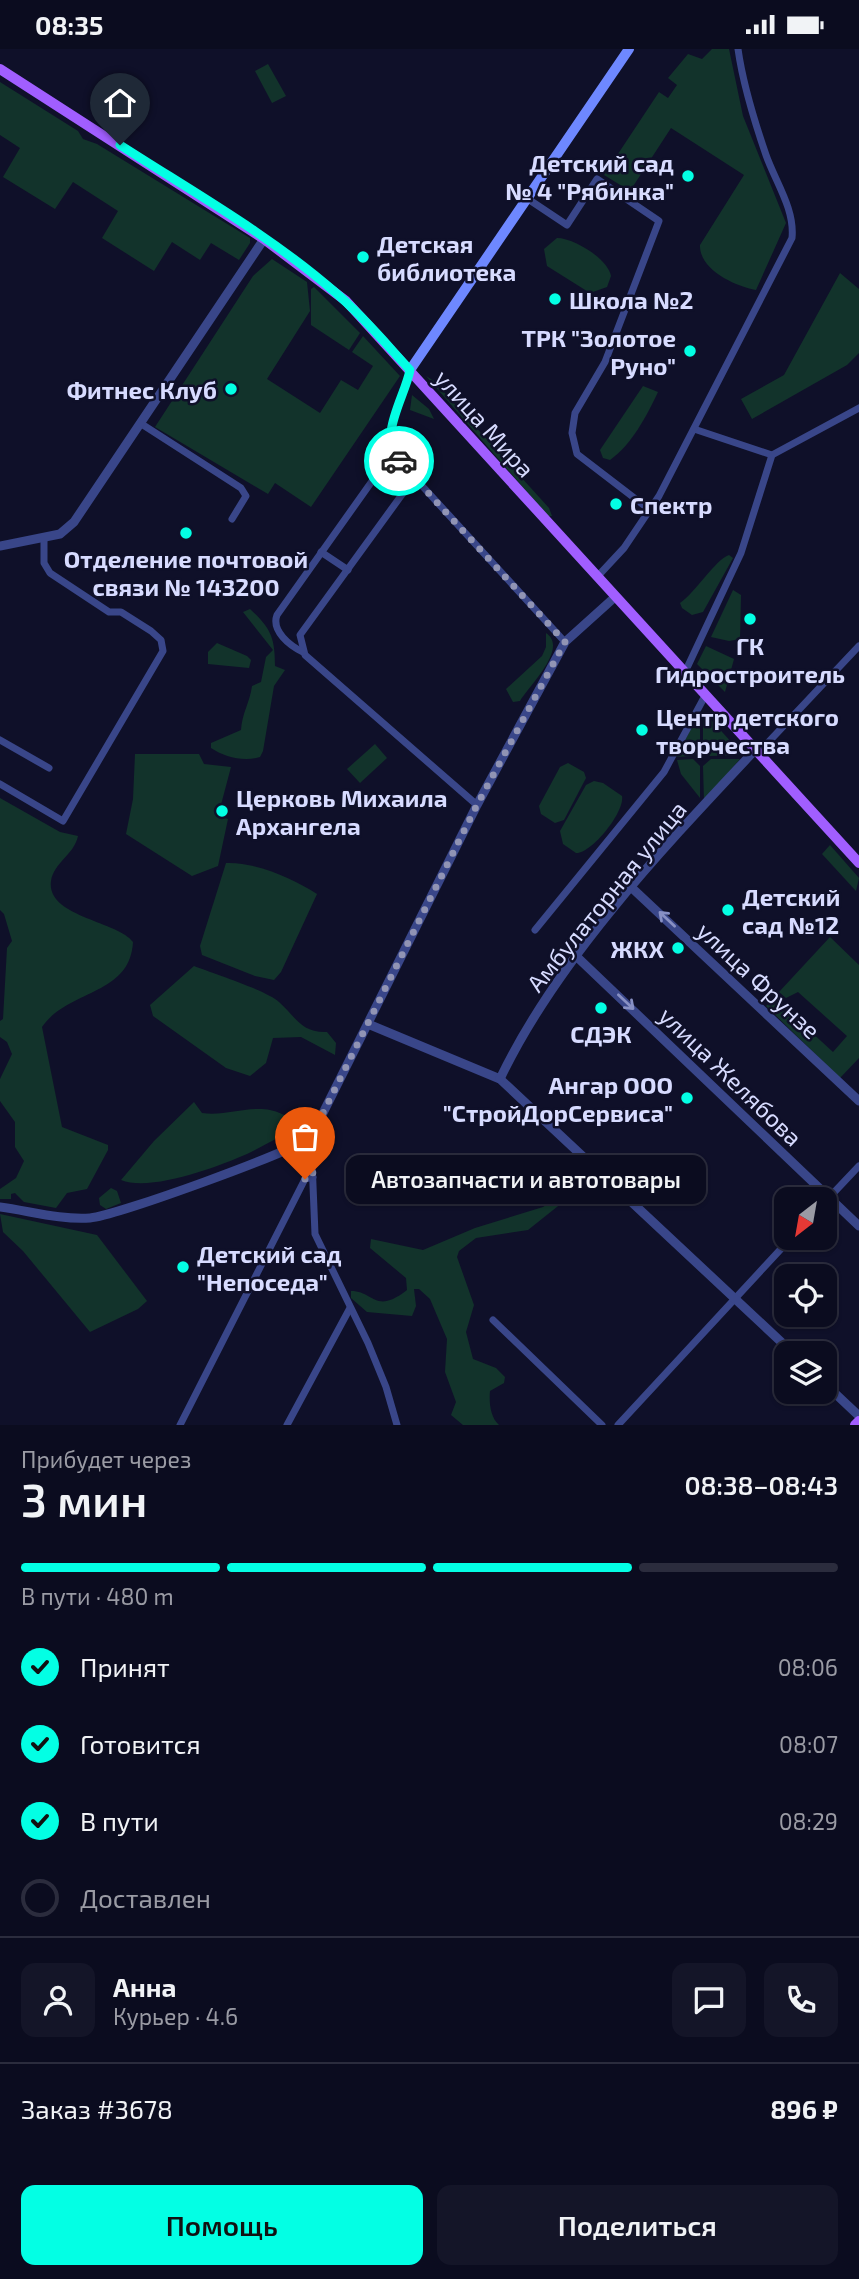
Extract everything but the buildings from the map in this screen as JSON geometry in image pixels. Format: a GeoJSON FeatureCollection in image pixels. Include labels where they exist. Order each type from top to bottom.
{"type":"FeatureCollection","features":[{"type":"Feature","properties":{"kind":"main road"},"geometry":{"type":"LineString","coordinates":[[410,370],[629,49]]}},
{"type":"Feature","properties":{"kind":"main road","name":"улица Мира"},"geometry":{"type":"LineString","coordinates":[[0,69],[264,239],[341,297],[615,597],[686,670],[859,863]]}},
{"type":"Feature","properties":{"kind":"main road"},"geometry":{"type":"LineString","coordinates":[[855,1425],[859,1419]]}},
{"type":"Feature","properties":{"kind":"street"},"geometry":{"type":"LineString","coordinates":[[597,577],[624,548],[650,510],[788,247],[793,229],[742,75],[738,49]]}},
{"type":"Feature","properties":{"kind":"street"},"geometry":{"type":"LineString","coordinates":[[528,199],[567,225],[597,180],[659,221],[606,362],[575,413],[572,433],[577,454],[650,510]]}},
{"type":"Feature","properties":{"kind":"street"},"geometry":{"type":"LineString","coordinates":[[0,546],[60,534],[74,522],[264,239]]}},
{"type":"Feature","properties":{"kind":"street"},"geometry":{"type":"LineString","coordinates":[[410,370],[393,422],[392,453],[275,621],[287,642],[303,652],[477,805]]}},
{"type":"Feature","properties":{"kind":"street"},"geometry":{"type":"LineString","coordinates":[[686,670],[741,553],[772,455],[859,408]]}},
{"type":"Feature","properties":{"kind":"street"},"geometry":{"type":"LineString","coordinates":[[140,423],[241,488],[246,496],[232,519]]}},
{"type":"Feature","properties":{"kind":"street"},"geometry":{"type":"LineString","coordinates":[[694,429],[772,455]]}},
{"type":"Feature","properties":{"kind":"street"},"geometry":{"type":"LineString","coordinates":[[392,453],[565,642]]}},
{"type":"Feature","properties":{"kind":"street"},"geometry":{"type":"LineString","coordinates":[[303,652],[300,635],[414,478]]}},
{"type":"Feature","properties":{"kind":"street"},"geometry":{"type":"LineString","coordinates":[[0,784],[63,821],[163,651],[160,640],[151,631],[121,612],[109,612],[50,573],[44,563],[44,538]]}},
{"type":"Feature","properties":{"kind":"street"},"geometry":{"type":"LineString","coordinates":[[321,552],[348,570]]}},
{"type":"Feature","properties":{"kind":"street"},"geometry":{"type":"LineString","coordinates":[[397,1425],[386,1387],[314,1230],[311,1137],[477,805],[565,642],[615,597]]}},
{"type":"Feature","properties":{"kind":"street","name":"Амбулаторная улица"},"geometry":{"type":"LineString","coordinates":[[500,1079],[522,1034],[576,955],[632,888],[758,749],[859,646]]}},
{"type":"Feature","properties":{"kind":"street"},"geometry":{"type":"LineString","coordinates":[[535,930],[664,772],[707,693]]}},
{"type":"Feature","properties":{"kind":"street"},"geometry":{"type":"LineString","coordinates":[[0,740],[49,768]]}},
{"type":"Feature","properties":{"kind":"street","name":"улица Фрунзе"},"geometry":{"type":"LineString","coordinates":[[632,888],[859,1101]]}},
{"type":"Feature","properties":{"kind":"street","name":"улица Желябова"},"geometry":{"type":"LineString","coordinates":[[576,955],[814,1187]]}},
{"type":"Feature","properties":{"kind":"street"},"geometry":{"type":"LineString","coordinates":[[368,1024],[500,1079],[781,1341]]}},
{"type":"Feature","properties":{"kind":"street"},"geometry":{"type":"LineString","coordinates":[[0,1207],[59,1217],[101,1217],[276,1153],[311,1137]]}},
{"type":"Feature","properties":{"kind":"street"},"geometry":{"type":"LineString","coordinates":[[837,1189],[859,1166]]}},
{"type":"Feature","properties":{"kind":"street"},"geometry":{"type":"LineString","coordinates":[[180,1425],[305,1179],[313,1177]]}},
{"type":"Feature","properties":{"kind":"street","name":"улица Желябова"},"geometry":{"type":"LineString","coordinates":[[837,1208],[859,1226]]}},
{"type":"Feature","properties":{"kind":"street"},"geometry":{"type":"LineString","coordinates":[[618,1425],[780,1250]]}},
{"type":"Feature","properties":{"kind":"street"},"geometry":{"type":"LineString","coordinates":[[287,1425],[350,1308]]}},
{"type":"Feature","properties":{"kind":"street"},"geometry":{"type":"LineString","coordinates":[[493,1320],[602,1425]]}},
{"type":"Feature","properties":{"kind":"street"},"geometry":{"type":"LineString","coordinates":[[837,1396],[859,1419]]}},
{"type":"Feature","properties":{"kind":"green space"},"geometry":{"type":"Polygon","coordinates":[[[712,49],[729,49],[743,116],[786,223],[756,290],[738,285],[711,269],[701,254],[700,245],[744,175],[671,128],[630,191],[604,175],[659,92],[668,98],[677,85],[668,78],[688,54],[702,59],[712,49]]]}},
{"type":"Feature","properties":{"kind":"green space"},"geometry":{"type":"Polygon","coordinates":[[[268,64],[286,96],[272,103],[255,71],[268,64]]]}},
{"type":"Feature","properties":{"kind":"green space"},"geometry":{"type":"Polygon","coordinates":[[[0,82],[78,131],[83,139],[97,144],[250,238],[250,243],[239,260],[211,243],[200,260],[172,242],[154,271],[102,238],[118,211],[73,182],[55,209],[3,177],[20,148],[0,135],[0,82]]]}},
{"type":"Feature","properties":{"kind":"green space"},"geometry":{"type":"Polygon","coordinates":[[[557,238],[581,246],[604,263],[611,276],[607,287],[590,293],[547,266],[544,249],[557,238]]]}},
{"type":"Feature","properties":{"kind":"green space"},"geometry":{"type":"Polygon","coordinates":[[[272,259],[307,282],[310,311],[267,379],[320,413],[341,380],[358,390],[373,366],[352,352],[363,336],[400,376],[311,507],[275,483],[268,494],[155,427],[253,276],[272,259]]]}},
{"type":"Feature","properties":{"kind":"green space"},"geometry":{"type":"Polygon","coordinates":[[[840,273],[859,289],[859,353],[847,365],[752,419],[741,399],[784,375],[840,273]]]}},
{"type":"Feature","properties":{"kind":"green space"},"geometry":{"type":"Polygon","coordinates":[[[314,287],[360,333],[349,350],[311,325],[311,289],[314,287]]]}},
{"type":"Feature","properties":{"kind":"green space"},"geometry":{"type":"Polygon","coordinates":[[[426,376],[434,381],[549,508],[552,516],[548,516],[426,376]]]}},
{"type":"Feature","properties":{"kind":"green space"},"geometry":{"type":"Polygon","coordinates":[[[643,386],[658,392],[643,420],[618,454],[610,460],[603,458],[600,450],[643,386]]]}},
{"type":"Feature","properties":{"kind":"green space"},"geometry":{"type":"Polygon","coordinates":[[[412,395],[429,409],[434,419],[410,410],[412,395]]]}},
{"type":"Feature","properties":{"kind":"green space"},"geometry":{"type":"Polygon","coordinates":[[[729,555],[733,558],[703,612],[692,615],[682,608],[680,603],[729,555]]]}},
{"type":"Feature","properties":{"kind":"green space"},"geometry":{"type":"Polygon","coordinates":[[[733,590],[741,595],[740,639],[729,641],[711,637],[733,590]]]}},
{"type":"Feature","properties":{"kind":"green space"},"geometry":{"type":"Polygon","coordinates":[[[250,609],[270,634],[274,648],[275,666],[285,670],[274,686],[263,751],[260,757],[241,759],[216,751],[211,748],[211,743],[241,730],[252,686],[261,682],[266,657],[273,650],[243,612],[250,609]]]}},
{"type":"Feature","properties":{"kind":"green space"},"geometry":{"type":"Polygon","coordinates":[[[546,633],[552,640],[550,657],[520,701],[513,702],[506,689],[542,656],[546,647],[546,633]]]}},
{"type":"Feature","properties":{"kind":"green space"},"geometry":{"type":"Polygon","coordinates":[[[217,643],[247,656],[251,660],[249,668],[208,664],[208,652],[217,643]]]}},
{"type":"Feature","properties":{"kind":"green space"},"geometry":{"type":"Polygon","coordinates":[[[706,646],[734,659],[725,692],[697,664],[706,646]]]}},
{"type":"Feature","properties":{"kind":"green space"},"geometry":{"type":"Polygon","coordinates":[[[700,711],[700,749],[693,756],[676,757],[700,711]]]}},
{"type":"Feature","properties":{"kind":"green space"},"geometry":{"type":"Polygon","coordinates":[[[703,711],[743,755],[710,756],[703,749],[703,711]]]}},
{"type":"Feature","properties":{"kind":"green space"},"geometry":{"type":"Polygon","coordinates":[[[375,744],[387,758],[360,783],[347,769],[375,744]]]}},
{"type":"Feature","properties":{"kind":"green space"},"geometry":{"type":"Polygon","coordinates":[[[135,754],[199,754],[204,764],[231,767],[218,816],[228,819],[218,866],[192,876],[126,834],[133,799],[135,754]]]}},
{"type":"Feature","properties":{"kind":"green space"},"geometry":{"type":"Polygon","coordinates":[[[693,759],[700,766],[700,798],[681,774],[677,760],[693,759]]]}},
{"type":"Feature","properties":{"kind":"green space"},"geometry":{"type":"Polygon","coordinates":[[[711,759],[740,759],[704,801],[703,766],[711,759]]]}},
{"type":"Feature","properties":{"kind":"green space"},"geometry":{"type":"Polygon","coordinates":[[[568,763],[584,772],[586,778],[564,820],[555,823],[541,814],[539,806],[560,767],[568,763]]]}},
{"type":"Feature","properties":{"kind":"green space"},"geometry":{"type":"Polygon","coordinates":[[[594,781],[603,783],[622,796],[622,803],[613,821],[598,840],[576,853],[563,844],[560,831],[586,785],[594,781]]]}},
{"type":"Feature","properties":{"kind":"green space"},"geometry":{"type":"Polygon","coordinates":[[[0,798],[60,832],[78,836],[73,848],[53,874],[52,893],[71,911],[125,935],[133,942],[129,960],[121,973],[110,983],[67,1005],[42,1027],[62,1127],[108,1145],[108,1150],[87,1189],[67,1193],[56,1208],[24,1202],[15,1193],[11,1194],[11,1199],[0,1199],[0,1189],[16,1178],[24,1161],[15,1147],[15,1122],[0,1101],[0,1079],[12,1054],[7,1042],[0,1037],[0,1021],[3,1019],[7,948],[12,941],[4,914],[0,910],[0,798]]]}},
{"type":"Feature","properties":{"kind":"green space"},"geometry":{"type":"Polygon","coordinates":[[[830,845],[859,878],[856,891],[822,854],[830,845]]]}},
{"type":"Feature","properties":{"kind":"green space"},"geometry":{"type":"Polygon","coordinates":[[[226,863],[249,865],[273,872],[317,894],[281,972],[274,980],[255,976],[202,955],[200,946],[226,863]]]}},
{"type":"Feature","properties":{"kind":"green space"},"geometry":{"type":"Polygon","coordinates":[[[830,937],[859,965],[859,1058],[840,1078],[766,1006],[774,998],[833,1052],[847,1036],[798,992],[786,998],[779,992],[830,937]]]}},
{"type":"Feature","properties":{"kind":"green space"},"geometry":{"type":"Polygon","coordinates":[[[194,966],[273,998],[305,1027],[327,1032],[336,1043],[335,1055],[301,1037],[273,1038],[266,1063],[250,1076],[226,1068],[153,1016],[150,1005],[194,966]]]}},
{"type":"Feature","properties":{"kind":"green space"},"geometry":{"type":"Polygon","coordinates":[[[194,1102],[202,1113],[262,1109],[293,1116],[309,1112],[312,1124],[307,1129],[284,1135],[202,1171],[149,1183],[121,1180],[154,1141],[194,1102]]]}},
{"type":"Feature","properties":{"kind":"green space"},"geometry":{"type":"Polygon","coordinates":[[[593,1174],[592,1179],[528,1230],[476,1238],[459,1251],[457,1257],[474,1305],[466,1332],[473,1359],[496,1368],[505,1377],[504,1383],[490,1391],[492,1414],[499,1425],[463,1425],[451,1415],[456,1402],[445,1372],[447,1339],[430,1299],[419,1289],[414,1289],[416,1306],[412,1316],[367,1312],[351,1298],[351,1291],[376,1300],[388,1301],[407,1290],[406,1278],[370,1248],[371,1239],[423,1250],[475,1228],[543,1207],[593,1174]]]}},
{"type":"Feature","properties":{"kind":"green space"},"geometry":{"type":"Polygon","coordinates":[[[111,1188],[117,1191],[121,1203],[106,1209],[100,1205],[99,1198],[111,1188]]]}},
{"type":"Feature","properties":{"kind":"green space"},"geometry":{"type":"Polygon","coordinates":[[[0,1214],[97,1235],[147,1301],[138,1309],[90,1332],[23,1251],[3,1232],[0,1214]]]}},
{"type":"Feature","properties":{"kind":"way so far"},"geometry":{"type":"LineString","coordinates":[[305,1179],[313,1177],[311,1137],[477,805],[565,642],[399,461]]}},
{"type":"Feature","properties":{"kind":"place","name":"Детский сад № 4 \"Рябинка\""},"geometry":{"type":"Point","coordinates":[688,176]}},
{"type":"Feature","properties":{"kind":"place","name":"Детская библиотека"},"geometry":{"type":"Point","coordinates":[363,257]}},
{"type":"Feature","properties":{"kind":"place","name":"Школа №2"},"geometry":{"type":"Point","coordinates":[555,299]}},
{"type":"Feature","properties":{"kind":"place","name":"ТРК \"Золотое Руно\""},"geometry":{"type":"Point","coordinates":[690,351]}},
{"type":"Feature","properties":{"kind":"place","name":"Фитнес Клуб"},"geometry":{"type":"Point","coordinates":[231,389]}},
{"type":"Feature","properties":{"kind":"place","name":"Спектр"},"geometry":{"type":"Point","coordinates":[616,504]}},
{"type":"Feature","properties":{"kind":"place","name":"Отделение почтовой связи № 143200"},"geometry":{"type":"Point","coordinates":[186,533]}},
{"type":"Feature","properties":{"kind":"place","name":"ГК Гидростроитель"},"geometry":{"type":"Point","coordinates":[750,619]}},
{"type":"Feature","properties":{"kind":"place","name":"Центр детского творчества"},"geometry":{"type":"Point","coordinates":[642,730]}},
{"type":"Feature","properties":{"kind":"place","name":"Церковь Михаила Архангела"},"geometry":{"type":"Point","coordinates":[222,811]}},
{"type":"Feature","properties":{"kind":"place","name":"Детский сад №12"},"geometry":{"type":"Point","coordinates":[728,910]}},
{"type":"Feature","properties":{"kind":"place","name":"ЖКХ"},"geometry":{"type":"Point","coordinates":[678,948]}},
{"type":"Feature","properties":{"kind":"place","name":"СДЭК"},"geometry":{"type":"Point","coordinates":[601,1008]}},
{"type":"Feature","properties":{"kind":"place","name":"Ангар ООО \"СтройДорСервиса\""},"geometry":{"type":"Point","coordinates":[687,1098]}},
{"type":"Feature","properties":{"kind":"place","name":"Автозапчасти и автотовары"},"geometry":{"type":"Point","coordinates":[305,1179]}},
{"type":"Feature","properties":{"kind":"place","name":"Детский сад \"Непоседа\""},"geometry":{"type":"Point","coordinates":[183,1267]}},
{"type":"Feature","properties":{"kind":"route"},"geometry":{"type":"LineString","coordinates":[[120,145],[308,270],[352,307],[410,370],[391,436],[390,449],[399,461]]}}]}
